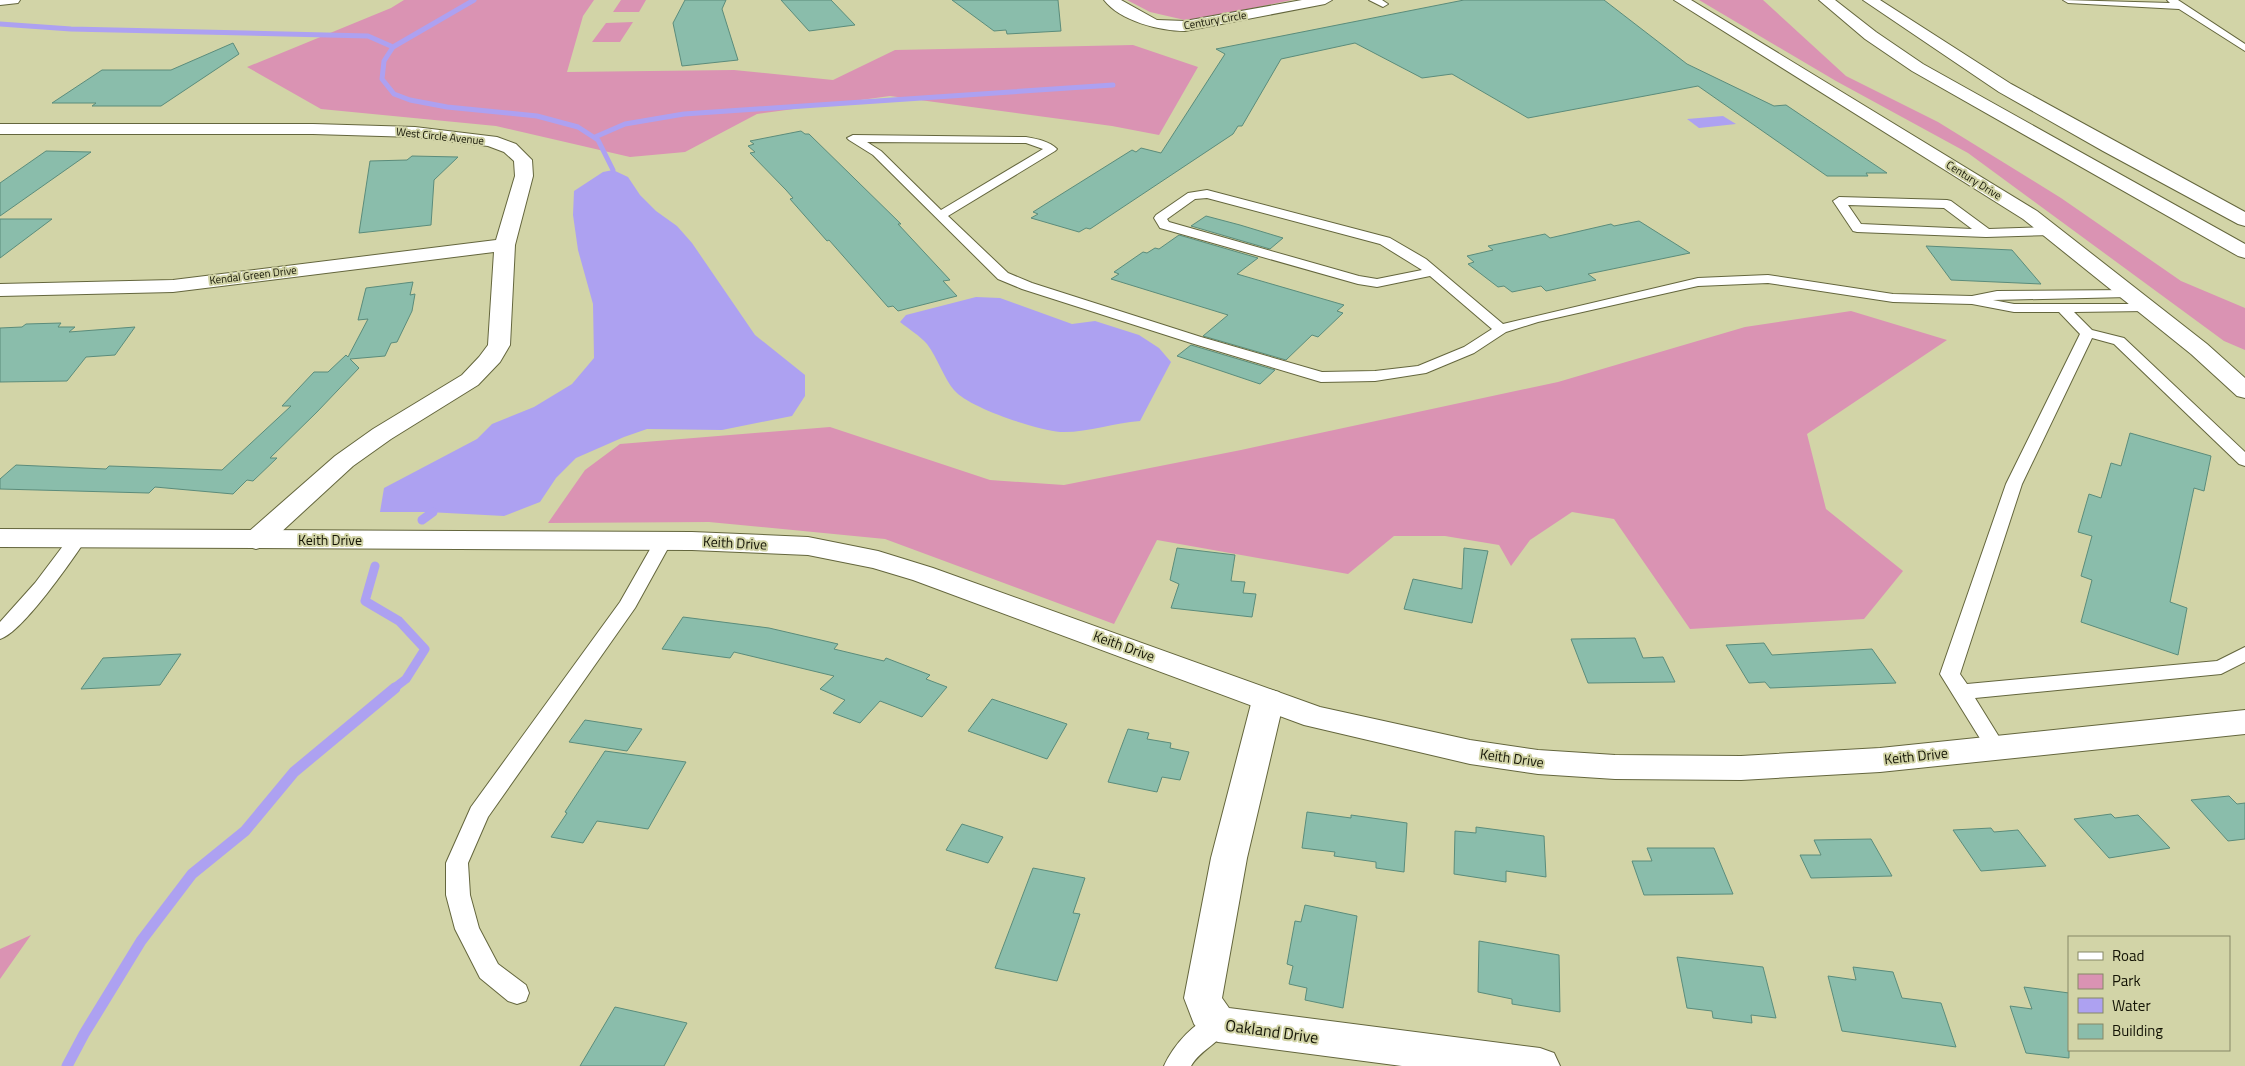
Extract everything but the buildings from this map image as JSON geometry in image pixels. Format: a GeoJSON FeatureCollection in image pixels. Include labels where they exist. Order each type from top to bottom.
{"type":"FeatureCollection","features":[{"type":"Feature","properties":{"kind":"main road"},"geometry":{"type":"LineString","coordinates":[[0,1],[13,0]]}},
{"type":"Feature","properties":{"kind":"main road","name":"Century Circle"},"geometry":{"type":"LineString","coordinates":[[1111,0],[1151,24],[1169,27],[1185,26],[1325,0]]}},
{"type":"Feature","properties":{"kind":"main road","name":"Century Drive"},"geometry":{"type":"LineString","coordinates":[[1681,0],[1969,176],[2051,231],[2199,349],[2245,391]]}},
{"type":"Feature","properties":{"kind":"main road"},"geometry":{"type":"LineString","coordinates":[[1815,0],[1843,16],[1934,76],[2245,252]]}},
{"type":"Feature","properties":{"kind":"main road"},"geometry":{"type":"LineString","coordinates":[[1826,0],[1843,16]]}},
{"type":"Feature","properties":{"kind":"main road"},"geometry":{"type":"LineString","coordinates":[[1874,2],[2005,88],[2109,147],[2245,220]]}},
{"type":"Feature","properties":{"kind":"main road","name":"West Circle Avenue"},"geometry":{"type":"LineString","coordinates":[[0,129],[385,130],[454,135],[491,141],[510,148],[523,160],[524,176],[505,245],[499,346],[488,362],[470,380],[382,434],[344,461],[256,540]]}},
{"type":"Feature","properties":{"kind":"main road","name":"Kendal Green Drive"},"geometry":{"type":"LineString","coordinates":[[0,290],[174,286],[505,245]]}},
{"type":"Feature","properties":{"kind":"main road","name":"Keith Drive"},"geometry":{"type":"LineString","coordinates":[[0,538],[662,542],[808,546],[878,560],[923,574],[1314,717],[1470,752],[1538,762],[1615,768],[1741,768],[1880,760],[2245,722]]}},
{"type":"Feature","properties":{"kind":"main road","name":"Oakland Drive"},"geometry":{"type":"LineString","coordinates":[[1268,700],[1229,858],[1203,998],[1208,1012],[1218,1024],[1540,1066]]}},
{"type":"Feature","properties":{"kind":"lane"},"geometry":{"type":"LineString","coordinates":[[2068,0],[2176,3],[2245,48]]}},
{"type":"Feature","properties":{"kind":"lane"},"geometry":{"type":"LineString","coordinates":[[940,216],[1051,149],[1042,144],[1026,140],[853,138],[877,153],[940,216],[1003,276],[1027,286],[1196,340],[1321,377],[1375,376],[1422,370],[1469,350],[1501,330],[1535,319],[1698,282],[1768,279],[1893,298],[1972,300],[2014,308],[2146,307]]}},
{"type":"Feature","properties":{"kind":"lane"},"geometry":{"type":"LineString","coordinates":[[1432,272],[1377,283],[1358,280],[1164,226],[1160,218],[1192,196],[1207,194],[1385,241],[1421,262],[1501,330]]}},
{"type":"Feature","properties":{"kind":"lane"},"geometry":{"type":"LineString","coordinates":[[1986,233],[1946,204],[1839,201],[1857,228],[1986,233],[2051,231]]}},
{"type":"Feature","properties":{"kind":"lane"},"geometry":{"type":"LineString","coordinates":[[1972,300],[1997,295],[2128,293]]}},
{"type":"Feature","properties":{"kind":"lane"},"geometry":{"type":"LineString","coordinates":[[2062,307],[2088,333],[2119,342],[2245,461]]}},
{"type":"Feature","properties":{"kind":"lane"},"geometry":{"type":"LineString","coordinates":[[1996,748],[1950,674],[2014,484],[2088,333]]}},
{"type":"Feature","properties":{"kind":"lane"},"geometry":{"type":"LineString","coordinates":[[0,633],[25,608],[52,576],[78,538]]}},
{"type":"Feature","properties":{"kind":"lane"},"geometry":{"type":"LineString","coordinates":[[517,993],[489,971],[467,929],[458,895],[457,863],[479,813],[628,604],[662,542]]}},
{"type":"Feature","properties":{"kind":"lane"},"geometry":{"type":"LineString","coordinates":[[1961,692],[2221,667],[2245,654]]}},
{"type":"Feature","properties":{"kind":"lane"},"geometry":{"type":"LineString","coordinates":[[1177,1066],[1186,1050],[1218,1024]]}},
{"type":"Feature","properties":{"kind":"green space"},"geometry":{"type":"Polygon","coordinates":[[[404,0],[594,0],[583,16],[567,72],[734,70],[833,80],[895,50],[1133,45],[1198,67],[1159,135],[1112,126],[890,96],[757,114],[685,152],[630,157],[496,126],[321,109],[247,67],[391,8],[404,0]]]}},
{"type":"Feature","properties":{"kind":"green space"},"geometry":{"type":"Polygon","coordinates":[[[621,0],[646,0],[639,12],[613,12],[621,0]]]}},
{"type":"Feature","properties":{"kind":"green space"},"geometry":{"type":"Polygon","coordinates":[[[1127,0],[1292,0],[1189,21],[1150,12],[1127,0]]]}},
{"type":"Feature","properties":{"kind":"green space"},"geometry":{"type":"Polygon","coordinates":[[[1699,0],[1763,0],[1846,76],[1938,122],[2061,198],[2181,281],[2245,308],[2245,350],[2224,341],[1968,153],[1836,81],[1699,0]]]}},
{"type":"Feature","properties":{"kind":"green space"},"geometry":{"type":"Polygon","coordinates":[[[633,22],[620,42],[592,42],[606,23],[633,22]]]}},
{"type":"Feature","properties":{"kind":"green space"},"geometry":{"type":"Polygon","coordinates":[[[1851,311],[1947,340],[1807,434],[1826,509],[1903,571],[1864,619],[1690,629],[1614,519],[1572,512],[1530,540],[1511,566],[1499,545],[1445,536],[1394,536],[1348,574],[1157,540],[1114,624],[885,539],[709,522],[548,523],[585,470],[620,444],[830,427],[990,480],[1064,485],[1241,450],[1558,382],[1745,327],[1851,311]]]}},
{"type":"Feature","properties":{"kind":"green space"},"geometry":{"type":"Polygon","coordinates":[[[31,935],[0,979],[0,949],[31,935]]]}},
{"type":"Feature","properties":{"kind":"water"},"geometry":{"type":"Polygon","coordinates":[[[1723,116],[1736,124],[1699,128],[1687,119],[1723,116]]]}},
{"type":"Feature","properties":{"kind":"water"},"geometry":{"type":"Polygon","coordinates":[[[613,170],[628,177],[640,195],[656,211],[677,226],[692,243],[755,335],[805,375],[805,396],[792,416],[722,430],[647,429],[576,458],[556,478],[540,502],[504,516],[428,512],[380,512],[384,488],[477,439],[492,424],[534,407],[572,384],[594,358],[593,304],[578,250],[573,215],[574,191],[603,172],[613,170]]]}},
{"type":"Feature","properties":{"kind":"water"},"geometry":{"type":"Polygon","coordinates":[[[976,297],[1000,298],[1072,324],[1095,321],[1139,335],[1159,348],[1171,362],[1140,421],[1080,431],[1060,432],[1004,417],[962,397],[951,386],[927,344],[900,322],[906,315],[976,297]]]}},
{"type":"Feature","properties":{"kind":"waterway"},"geometry":{"type":"LineString","coordinates":[[393,47],[474,0]]}},
{"type":"Feature","properties":{"kind":"waterway"},"geometry":{"type":"LineString","coordinates":[[0,24],[71,29],[368,36],[393,47]]}},
{"type":"Feature","properties":{"kind":"waterway"},"geometry":{"type":"LineString","coordinates":[[393,47],[384,61],[382,79],[394,94],[410,100],[447,107],[537,116],[578,127],[598,140],[613,170]]}},
{"type":"Feature","properties":{"kind":"waterway"},"geometry":{"type":"LineString","coordinates":[[595,137],[625,124],[684,114],[1113,85]]}},
{"type":"Feature","properties":{"kind":"waterway"},"geometry":{"type":"LineString","coordinates":[[422,520],[433,512]]}},
{"type":"Feature","properties":{"kind":"waterway"},"geometry":{"type":"LineString","coordinates":[[375,566],[365,601],[399,621],[425,649],[406,679],[393,689]]}},
{"type":"Feature","properties":{"kind":"waterway"},"geometry":{"type":"LineString","coordinates":[[67,1066],[84,1034],[141,941],[192,874],[245,831],[294,772],[395,688]]}}]}
